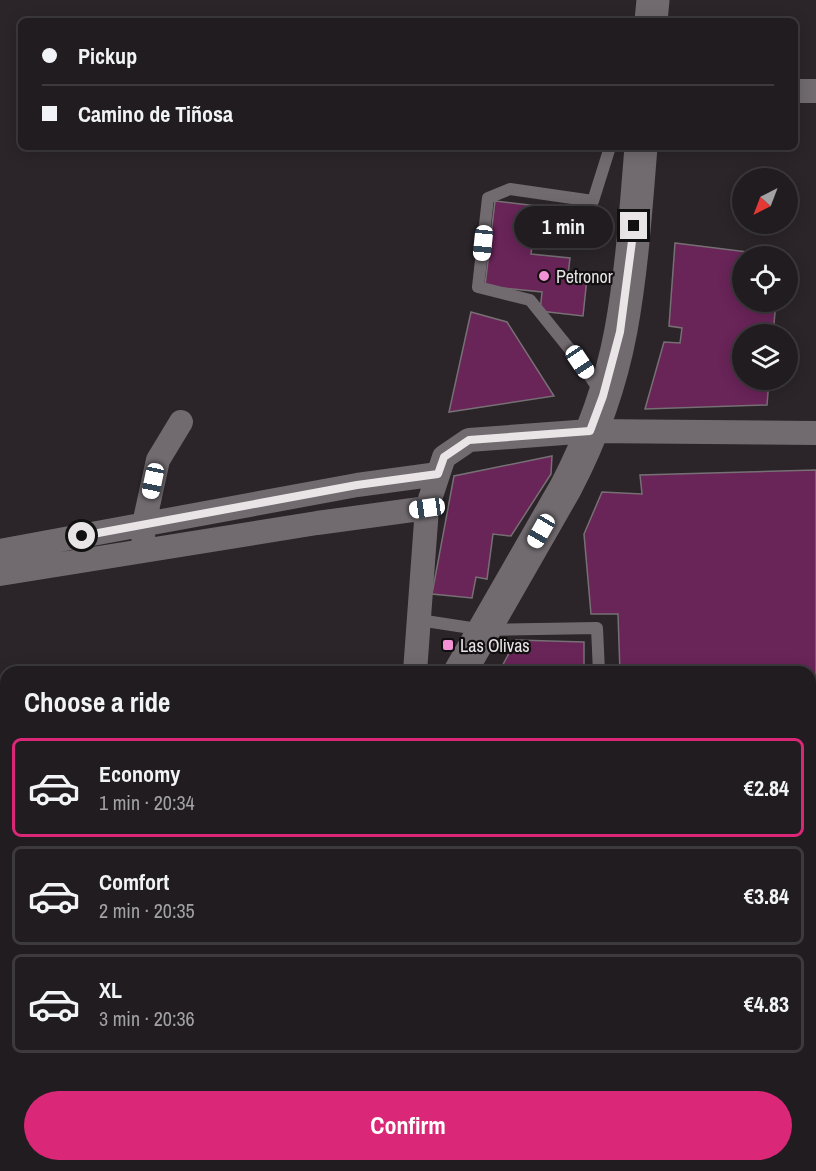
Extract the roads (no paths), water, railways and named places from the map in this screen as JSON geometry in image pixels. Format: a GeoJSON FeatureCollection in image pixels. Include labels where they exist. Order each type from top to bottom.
{"type":"FeatureCollection","features":[{"type":"Feature","properties":{"kind":"main road"},"geometry":{"type":"LineString","coordinates":[[651,18],[653,0]]}},
{"type":"Feature","properties":{"kind":"main road"},"geometry":{"type":"LineString","coordinates":[[463,666],[566,487],[603,396],[624,312],[641,150]]}},
{"type":"Feature","properties":{"kind":"street"},"geometry":{"type":"LineString","coordinates":[[798,92],[816,91]]}},
{"type":"Feature","properties":{"kind":"street"},"geometry":{"type":"LineString","coordinates":[[141,551],[144,524],[158,459],[181,422]]}},
{"type":"Feature","properties":{"kind":"street"},"geometry":{"type":"LineString","coordinates":[[415,666],[427,508],[444,457],[469,440],[590,431],[816,433]]}},
{"type":"Feature","properties":{"kind":"street"},"geometry":{"type":"LineString","coordinates":[[0,551],[357,485],[438,474]]}},
{"type":"Feature","properties":{"kind":"street"},"geometry":{"type":"LineString","coordinates":[[0,574],[317,523],[427,508]]}},
{"type":"Feature","properties":{"kind":"lane"},"geometry":{"type":"LineString","coordinates":[[603,396],[580,362],[530,300],[478,287],[488,198],[510,189],[593,201],[609,150]]}},
{"type":"Feature","properties":{"kind":"lane"},"geometry":{"type":"LineString","coordinates":[[419,620],[484,630],[597,628],[599,666]]}},
{"type":"Feature","properties":{"kind":"place","name":"Petronor"},"geometry":{"type":"Point","coordinates":[544,276]}},
{"type":"Feature","properties":{"kind":"place","name":"Las Olivas"},"geometry":{"type":"Point","coordinates":[448,645]}}]}
